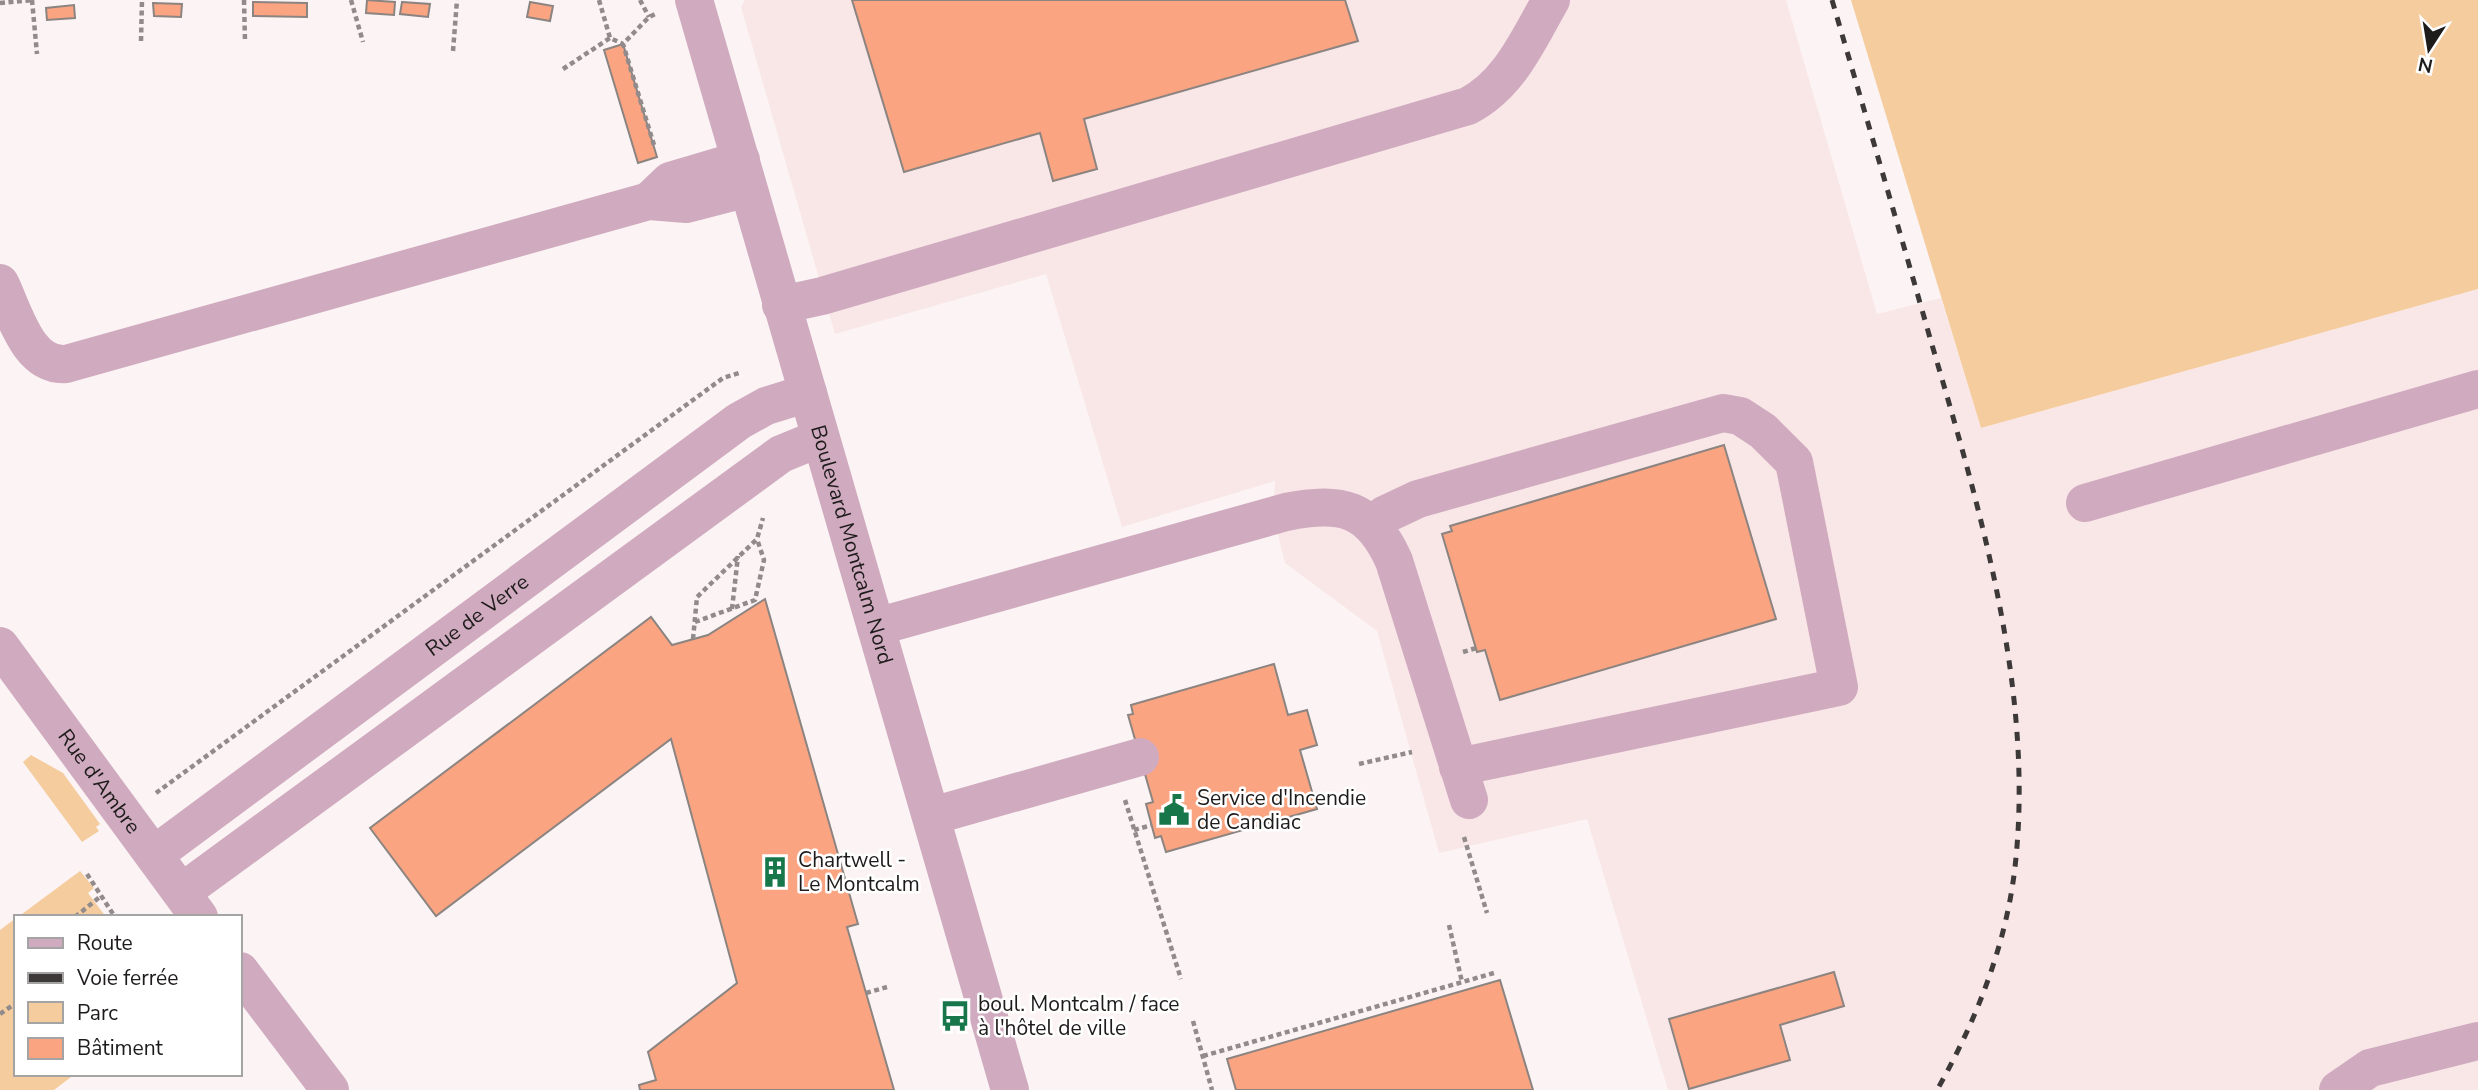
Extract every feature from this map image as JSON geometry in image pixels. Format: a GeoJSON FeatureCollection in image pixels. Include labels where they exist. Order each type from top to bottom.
{"type":"FeatureCollection","features":[{"type":"Feature","properties":{"kind":"street","name":"Boulevard Montcalm Nord"},"geometry":{"type":"LineString","coordinates":[[694,0],[1010,1090]]}},
{"type":"Feature","properties":{"kind":"street"},"geometry":{"type":"LineString","coordinates":[[781,305],[1468,106],[1487,96],[1502,82],[1551,0]]}},
{"type":"Feature","properties":{"kind":"street"},"geometry":{"type":"LineString","coordinates":[[0,283],[32,349],[45,361],[66,364],[649,201],[686,204],[745,174]]}},
{"type":"Feature","properties":{"kind":"street"},"geometry":{"type":"LineString","coordinates":[[2085,503],[2478,389]]}},
{"type":"Feature","properties":{"kind":"street","name":"Rue de Verre"},"geometry":{"type":"LineString","coordinates":[[155,854],[739,421],[766,406],[808,393]]}},
{"type":"Feature","properties":{"kind":"street"},"geometry":{"type":"LineString","coordinates":[[876,627],[1286,512],[1330,505],[1359,515],[1373,525],[1394,561],[1459,770],[1839,687],[1794,462],[1763,431],[1740,416],[1723,413],[1418,499],[1384,515],[1373,525]]}},
{"type":"Feature","properties":{"kind":"street"},"geometry":{"type":"LineString","coordinates":[[191,904],[781,454],[820,438]]}},
{"type":"Feature","properties":{"kind":"street","name":"Rue d'Ambre"},"geometry":{"type":"LineString","coordinates":[[0,646],[191,904]]}},
{"type":"Feature","properties":{"kind":"street"},"geometry":{"type":"LineString","coordinates":[[932,816],[1140,757]]}},
{"type":"Feature","properties":{"kind":"street"},"geometry":{"type":"LineString","coordinates":[[242,974],[330,1090]]}},
{"type":"Feature","properties":{"kind":"street"},"geometry":{"type":"LineString","coordinates":[[2338,1090],[2370,1068],[2478,1041]]}},
{"type":"Feature","properties":{"kind":"path"},"geometry":{"type":"LineString","coordinates":[[0,3],[33,0],[37,54]]}},
{"type":"Feature","properties":{"kind":"path"},"geometry":{"type":"LineString","coordinates":[[141,41],[142,0]]}},
{"type":"Feature","properties":{"kind":"path"},"geometry":{"type":"LineString","coordinates":[[244,0],[244,41]]}},
{"type":"Feature","properties":{"kind":"path"},"geometry":{"type":"LineString","coordinates":[[351,0],[363,42]]}},
{"type":"Feature","properties":{"kind":"path"},"geometry":{"type":"LineString","coordinates":[[453,51],[457,0]]}},
{"type":"Feature","properties":{"kind":"path"},"geometry":{"type":"LineString","coordinates":[[599,0],[610,38],[623,44],[657,157]]}},
{"type":"Feature","properties":{"kind":"path"},"geometry":{"type":"LineString","coordinates":[[623,44],[649,17],[640,0]]}},
{"type":"Feature","properties":{"kind":"path"},"geometry":{"type":"LineString","coordinates":[[563,69],[610,38]]}},
{"type":"Feature","properties":{"kind":"path"},"geometry":{"type":"LineString","coordinates":[[152,796],[723,379],[751,367]]}},
{"type":"Feature","properties":{"kind":"path"},"geometry":{"type":"LineString","coordinates":[[693,639],[697,597],[757,538],[766,507]]}},
{"type":"Feature","properties":{"kind":"path"},"geometry":{"type":"LineString","coordinates":[[695,622],[755,600],[764,560],[757,538]]}},
{"type":"Feature","properties":{"kind":"path"},"geometry":{"type":"LineString","coordinates":[[732,610],[738,556]]}},
{"type":"Feature","properties":{"kind":"path"},"geometry":{"type":"LineString","coordinates":[[1359,764],[1459,770],[1459,819],[1487,914]]}},
{"type":"Feature","properties":{"kind":"path"},"geometry":{"type":"LineString","coordinates":[[1124,798],[1181,979]]}},
{"type":"Feature","properties":{"kind":"path"},"geometry":{"type":"LineString","coordinates":[[1133,830],[1152,825]]}},
{"type":"Feature","properties":{"kind":"path"},"geometry":{"type":"LineString","coordinates":[[87,874],[115,915]]}},
{"type":"Feature","properties":{"kind":"path"},"geometry":{"type":"LineString","coordinates":[[77,915],[101,896]]}},
{"type":"Feature","properties":{"kind":"path"},"geometry":{"type":"LineString","coordinates":[[1449,925],[1462,982]]}},
{"type":"Feature","properties":{"kind":"path"},"geometry":{"type":"LineString","coordinates":[[1203,1056],[1494,973]]}},
{"type":"Feature","properties":{"kind":"path"},"geometry":{"type":"LineString","coordinates":[[866,993],[887,987]]}},
{"type":"Feature","properties":{"kind":"path"},"geometry":{"type":"LineString","coordinates":[[1193,1021],[1212,1090]]}},
{"type":"Feature","properties":{"kind":"shaded area"},"geometry":{"type":"Polygon","coordinates":[[[745,0],[1786,0],[1877,314],[1941,298],[1981,428],[2478,289],[2478,1090],[1668,1090],[1587,819],[1439,853],[1377,631],[1285,563],[1273,515],[1275,481],[1122,527],[1046,274],[835,334],[741,7],[745,0]]]}},
{"type":"Feature","properties":{"kind":"green space"},"geometry":{"type":"Polygon","coordinates":[[[1851,0],[2478,0],[2478,289],[1981,428],[1851,0]]]}},
{"type":"Feature","properties":{"kind":"green space"},"geometry":{"type":"Polygon","coordinates":[[[31,755],[63,773],[100,824],[96,827],[99,831],[82,842],[23,762],[31,755]]]}},
{"type":"Feature","properties":{"kind":"green space"},"geometry":{"type":"Polygon","coordinates":[[[80,871],[94,888],[88,893],[104,915],[21,915],[80,871]]]}},
{"type":"Feature","properties":{"kind":"green space"},"geometry":{"type":"Polygon","coordinates":[[[14,920],[14,1076],[72,1076],[54,1090],[0,1090],[0,930],[14,920]]]}},
{"type":"Feature","properties":{"kind":"building"},"geometry":{"type":"Polygon","coordinates":[[[367,0],[395,2],[394,15],[366,13],[367,0]]]}},
{"type":"Feature","properties":{"kind":"building"},"geometry":{"type":"Polygon","coordinates":[[[852,0],[1345,0],[1358,41],[1084,119],[1097,169],[1053,181],[1040,133],[904,172],[852,0]]]}},
{"type":"Feature","properties":{"kind":"building"},"geometry":{"type":"Polygon","coordinates":[[[253,2],[307,3],[307,17],[253,16],[253,2]]]}},
{"type":"Feature","properties":{"kind":"building"},"geometry":{"type":"Polygon","coordinates":[[[402,2],[430,4],[428,17],[400,14],[402,2]]]}},
{"type":"Feature","properties":{"kind":"building"},"geometry":{"type":"Polygon","coordinates":[[[530,2],[553,6],[550,21],[527,17],[530,2]]]}},
{"type":"Feature","properties":{"kind":"building"},"geometry":{"type":"Polygon","coordinates":[[[153,3],[182,4],[181,17],[154,16],[153,3]]]}},
{"type":"Feature","properties":{"kind":"building"},"geometry":{"type":"Polygon","coordinates":[[[74,5],[75,18],[47,20],[46,8],[74,5]]]}},
{"type":"Feature","properties":{"kind":"building"},"geometry":{"type":"Polygon","coordinates":[[[623,44],[657,157],[638,163],[604,50],[623,44]]]}},
{"type":"Feature","properties":{"kind":"building"},"geometry":{"type":"Polygon","coordinates":[[[1724,445],[1776,619],[1500,700],[1485,650],[1477,652],[1442,534],[1452,531],[1450,526],[1724,445]]]}},
{"type":"Feature","properties":{"kind":"building","name":"Chartwell - Le Montcalm"},"geometry":{"type":"Polygon","coordinates":[[[765,599],[858,924],[847,927],[894,1090],[640,1090],[639,1085],[656,1080],[648,1052],[737,983],[671,739],[436,916],[370,828],[651,617],[672,645],[708,635],[765,599]]]}},
{"type":"Feature","properties":{"kind":"building"},"geometry":{"type":"Polygon","coordinates":[[[1274,664],[1288,715],[1307,710],[1317,745],[1300,750],[1317,809],[1166,852],[1161,836],[1155,838],[1146,804],[1153,802],[1128,715],[1133,714],[1131,705],[1274,664]]]}},
{"type":"Feature","properties":{"kind":"building"},"geometry":{"type":"Polygon","coordinates":[[[1834,972],[1844,1006],[1780,1025],[1790,1060],[1689,1089],[1669,1019],[1834,972]]]}},
{"type":"Feature","properties":{"kind":"building"},"geometry":{"type":"Polygon","coordinates":[[[1500,980],[1533,1090],[1236,1090],[1227,1059],[1500,980]]]}},
{"type":"Feature","properties":{"kind":"railway"},"geometry":{"type":"LineString","coordinates":[[1832,0],[1949,401],[1984,532],[2010,666],[2017,734],[2019,801],[2011,896],[1997,954],[1987,982],[1964,1037],[1937,1090]]}},
{"type":"Feature","properties":{"kind":"place","name":"Service d'Incendie de Candiac"},"geometry":{"type":"Point","coordinates":[1174,810]}},
{"type":"Feature","properties":{"kind":"place","name":"Chartwell - Le Montcalm"},"geometry":{"type":"Point","coordinates":[775,872]}},
{"type":"Feature","properties":{"kind":"place","name":"boul. Montcalm / face à l'hôtel de ville"},"geometry":{"type":"Point","coordinates":[955,1016]}}]}
